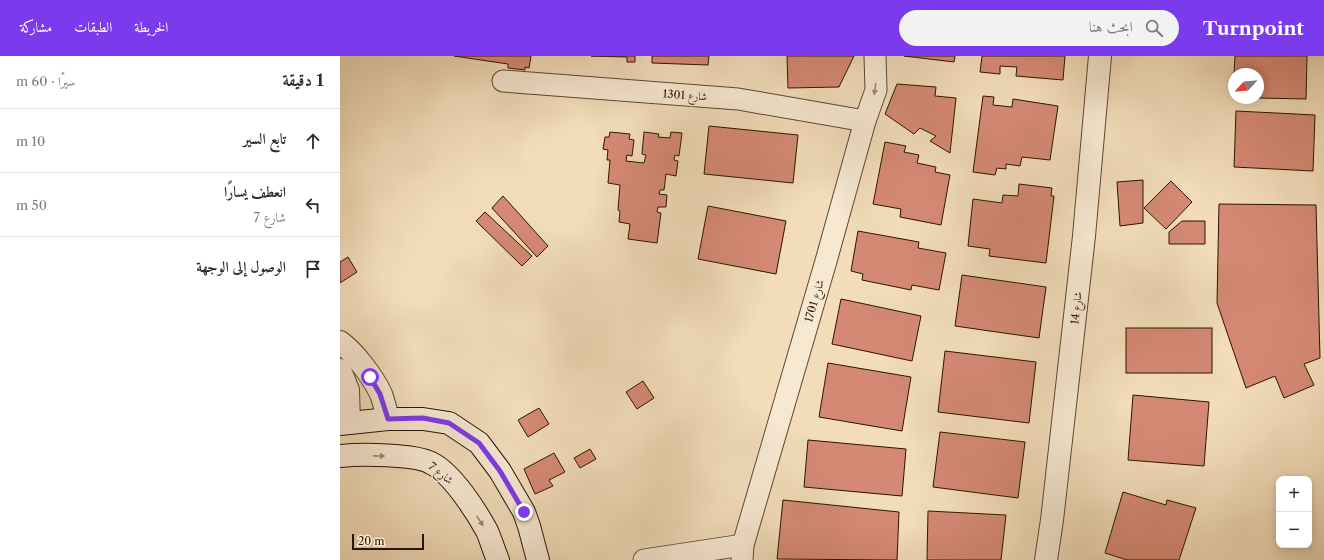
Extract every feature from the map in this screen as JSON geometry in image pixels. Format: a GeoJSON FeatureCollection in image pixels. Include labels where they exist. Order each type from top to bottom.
{"type":"FeatureCollection","features":[{"type":"Feature","properties":{"kind":"street","name":"شارع 1701"},"geometry":{"type":"LineString","coordinates":[[742,552],[865,121],[876,90],[875,56]]}},
{"type":"Feature","properties":{"kind":"street","name":"شارع 14"},"geometry":{"type":"LineString","coordinates":[[1046,560],[1052,520],[1084,236],[1100,56]]}},
{"type":"Feature","properties":{"kind":"street","name":"شارع 1301"},"geometry":{"type":"LineString","coordinates":[[503,81],[738,99],[865,121]]}},
{"type":"Feature","properties":{"kind":"street"},"geometry":{"type":"LineString","coordinates":[[340,342],[356,357],[370,377],[380,394],[388,419]]}},
{"type":"Feature","properties":{"kind":"street"},"geometry":{"type":"LineString","coordinates":[[340,370],[348,390],[345,423],[388,419],[423,418],[449,423],[479,443],[500,471],[524,512],[538,560]]}},
{"type":"Feature","properties":{"kind":"street","name":"شارع 7"},"geometry":{"type":"LineString","coordinates":[[341,456],[407,457],[431,462],[451,478],[465,497],[487,532],[498,560]]}},
{"type":"Feature","properties":{"kind":"street"},"geometry":{"type":"LineString","coordinates":[[644,560],[742,552]]}},
{"type":"Feature","properties":{"kind":"building"},"geometry":{"type":"Polygon","coordinates":[[[454,56],[531,56],[529,68],[525,67],[525,70],[508,68],[508,64],[454,56]]]}},
{"type":"Feature","properties":{"kind":"building"},"geometry":{"type":"Polygon","coordinates":[[[591,56],[635,56],[635,62],[627,62],[627,57],[591,56]]]}},
{"type":"Feature","properties":{"kind":"building"},"geometry":{"type":"Polygon","coordinates":[[[652,56],[709,56],[708,65],[652,63],[652,56]]]}},
{"type":"Feature","properties":{"kind":"building"},"geometry":{"type":"Polygon","coordinates":[[[787,56],[854,56],[839,87],[788,88],[787,56]]]}},
{"type":"Feature","properties":{"kind":"building"},"geometry":{"type":"Polygon","coordinates":[[[904,56],[955,56],[954,62],[904,56]]]}},
{"type":"Feature","properties":{"kind":"building"},"geometry":{"type":"Polygon","coordinates":[[[982,56],[1065,56],[1063,80],[1016,76],[1017,67],[1000,66],[1000,74],[980,72],[982,56]]]}},
{"type":"Feature","properties":{"kind":"building"},"geometry":{"type":"Polygon","coordinates":[[[1235,56],[1307,56],[1306,99],[1264,98],[1264,68],[1234,68],[1235,56]]]}},
{"type":"Feature","properties":{"kind":"building"},"geometry":{"type":"Polygon","coordinates":[[[897,84],[936,87],[935,96],[956,98],[950,153],[930,141],[936,136],[920,128],[914,134],[885,114],[897,84]]]}},
{"type":"Feature","properties":{"kind":"building"},"geometry":{"type":"Polygon","coordinates":[[[983,96],[994,97],[993,105],[1012,107],[1013,99],[1058,106],[1050,160],[1022,157],[1020,166],[1006,164],[1006,169],[997,168],[995,175],[973,172],[983,96]]]}},
{"type":"Feature","properties":{"kind":"building"},"geometry":{"type":"Polygon","coordinates":[[[1236,111],[1315,115],[1313,171],[1234,167],[1236,111]]]}},
{"type":"Feature","properties":{"kind":"building"},"geometry":{"type":"Polygon","coordinates":[[[709,126],[798,135],[793,183],[704,174],[709,126]]]}},
{"type":"Feature","properties":{"kind":"building"},"geometry":{"type":"Polygon","coordinates":[[[610,132],[630,134],[629,139],[634,140],[632,156],[627,155],[626,161],[644,163],[646,155],[642,154],[644,132],[659,134],[658,137],[670,138],[671,132],[682,133],[679,156],[675,155],[674,160],[678,161],[676,176],[666,174],[664,190],[660,190],[659,194],[667,195],[666,207],[658,207],[657,212],[661,213],[657,243],[628,239],[630,224],[619,222],[620,211],[618,210],[620,185],[608,183],[610,160],[607,160],[608,150],[603,149],[605,137],[609,137],[610,132]]]}},
{"type":"Feature","properties":{"kind":"building"},"geometry":{"type":"Polygon","coordinates":[[[885,142],[906,146],[904,152],[919,155],[917,163],[936,167],[935,172],[950,175],[941,225],[900,217],[901,209],[873,204],[885,142]]]}},
{"type":"Feature","properties":{"kind":"building"},"geometry":{"type":"Polygon","coordinates":[[[1143,180],[1143,223],[1120,226],[1117,182],[1143,180]]]}},
{"type":"Feature","properties":{"kind":"building"},"geometry":{"type":"Polygon","coordinates":[[[1171,181],[1192,202],[1166,229],[1144,208],[1171,181]]]}},
{"type":"Feature","properties":{"kind":"building"},"geometry":{"type":"Polygon","coordinates":[[[1019,184],[1052,188],[1051,196],[1054,196],[1046,263],[989,256],[990,249],[968,246],[973,199],[1002,203],[1003,195],[1018,196],[1019,184]]]}},
{"type":"Feature","properties":{"kind":"building"},"geometry":{"type":"Polygon","coordinates":[[[503,196],[548,246],[537,257],[492,208],[503,196]]]}},
{"type":"Feature","properties":{"kind":"building"},"geometry":{"type":"Polygon","coordinates":[[[1219,204],[1316,205],[1320,358],[1304,364],[1314,385],[1284,398],[1275,376],[1246,388],[1217,303],[1219,204]]]}},
{"type":"Feature","properties":{"kind":"building"},"geometry":{"type":"Polygon","coordinates":[[[708,206],[786,221],[776,274],[698,259],[708,206]]]}},
{"type":"Feature","properties":{"kind":"building"},"geometry":{"type":"Polygon","coordinates":[[[485,212],[532,256],[522,266],[476,221],[485,212]]]}},
{"type":"Feature","properties":{"kind":"building"},"geometry":{"type":"Polygon","coordinates":[[[1182,221],[1205,221],[1205,244],[1169,244],[1169,232],[1182,221]]]}},
{"type":"Feature","properties":{"kind":"building"},"geometry":{"type":"Polygon","coordinates":[[[858,231],[919,242],[918,248],[946,253],[939,290],[912,285],[911,290],[862,280],[863,274],[851,271],[858,231]]]}},
{"type":"Feature","properties":{"kind":"building"},"geometry":{"type":"Polygon","coordinates":[[[348,257],[357,272],[340,283],[340,262],[348,257]]]}},
{"type":"Feature","properties":{"kind":"building"},"geometry":{"type":"Polygon","coordinates":[[[962,275],[1046,287],[1039,338],[955,326],[962,275]]]}},
{"type":"Feature","properties":{"kind":"building"},"geometry":{"type":"Polygon","coordinates":[[[841,299],[921,316],[912,361],[832,344],[841,299]]]}},
{"type":"Feature","properties":{"kind":"building"},"geometry":{"type":"Polygon","coordinates":[[[1126,328],[1212,328],[1212,373],[1126,373],[1126,328]]]}},
{"type":"Feature","properties":{"kind":"building"},"geometry":{"type":"Polygon","coordinates":[[[945,351],[1036,362],[1029,423],[938,412],[945,351]]]}},
{"type":"Feature","properties":{"kind":"building"},"geometry":{"type":"Polygon","coordinates":[[[828,363],[911,377],[902,431],[819,417],[828,363]]]}},
{"type":"Feature","properties":{"kind":"building"},"geometry":{"type":"Polygon","coordinates":[[[643,381],[654,398],[637,409],[626,392],[643,381]]]}},
{"type":"Feature","properties":{"kind":"building"},"geometry":{"type":"Polygon","coordinates":[[[1133,395],[1209,402],[1204,466],[1128,460],[1133,395]]]}},
{"type":"Feature","properties":{"kind":"building"},"geometry":{"type":"Polygon","coordinates":[[[539,408],[549,424],[528,437],[518,420],[539,408]]]}},
{"type":"Feature","properties":{"kind":"building"},"geometry":{"type":"Polygon","coordinates":[[[940,432],[1025,442],[1018,498],[933,487],[940,432]]]}},
{"type":"Feature","properties":{"kind":"building"},"geometry":{"type":"Polygon","coordinates":[[[808,440],[906,449],[902,496],[804,487],[808,440]]]}},
{"type":"Feature","properties":{"kind":"building"},"geometry":{"type":"Polygon","coordinates":[[[590,449],[596,459],[580,468],[574,458],[590,449]]]}},
{"type":"Feature","properties":{"kind":"building"},"geometry":{"type":"Polygon","coordinates":[[[554,453],[565,472],[549,480],[553,486],[535,494],[524,469],[554,453]]]}},
{"type":"Feature","properties":{"kind":"building"},"geometry":{"type":"Polygon","coordinates":[[[1123,492],[1166,505],[1167,500],[1196,508],[1179,560],[1127,560],[1105,553],[1123,492]]]}},
{"type":"Feature","properties":{"kind":"building"},"geometry":{"type":"Polygon","coordinates":[[[783,500],[899,512],[897,560],[777,559],[783,500]]]}},
{"type":"Feature","properties":{"kind":"building"},"geometry":{"type":"Polygon","coordinates":[[[928,511],[1006,515],[1001,560],[927,560],[928,511]]]}},
{"type":"Feature","properties":{"kind":"route"},"geometry":{"type":"LineString","coordinates":[[370,377],[380,394],[388,419],[423,418],[449,423],[479,443],[500,471],[524,512]]}}]}
